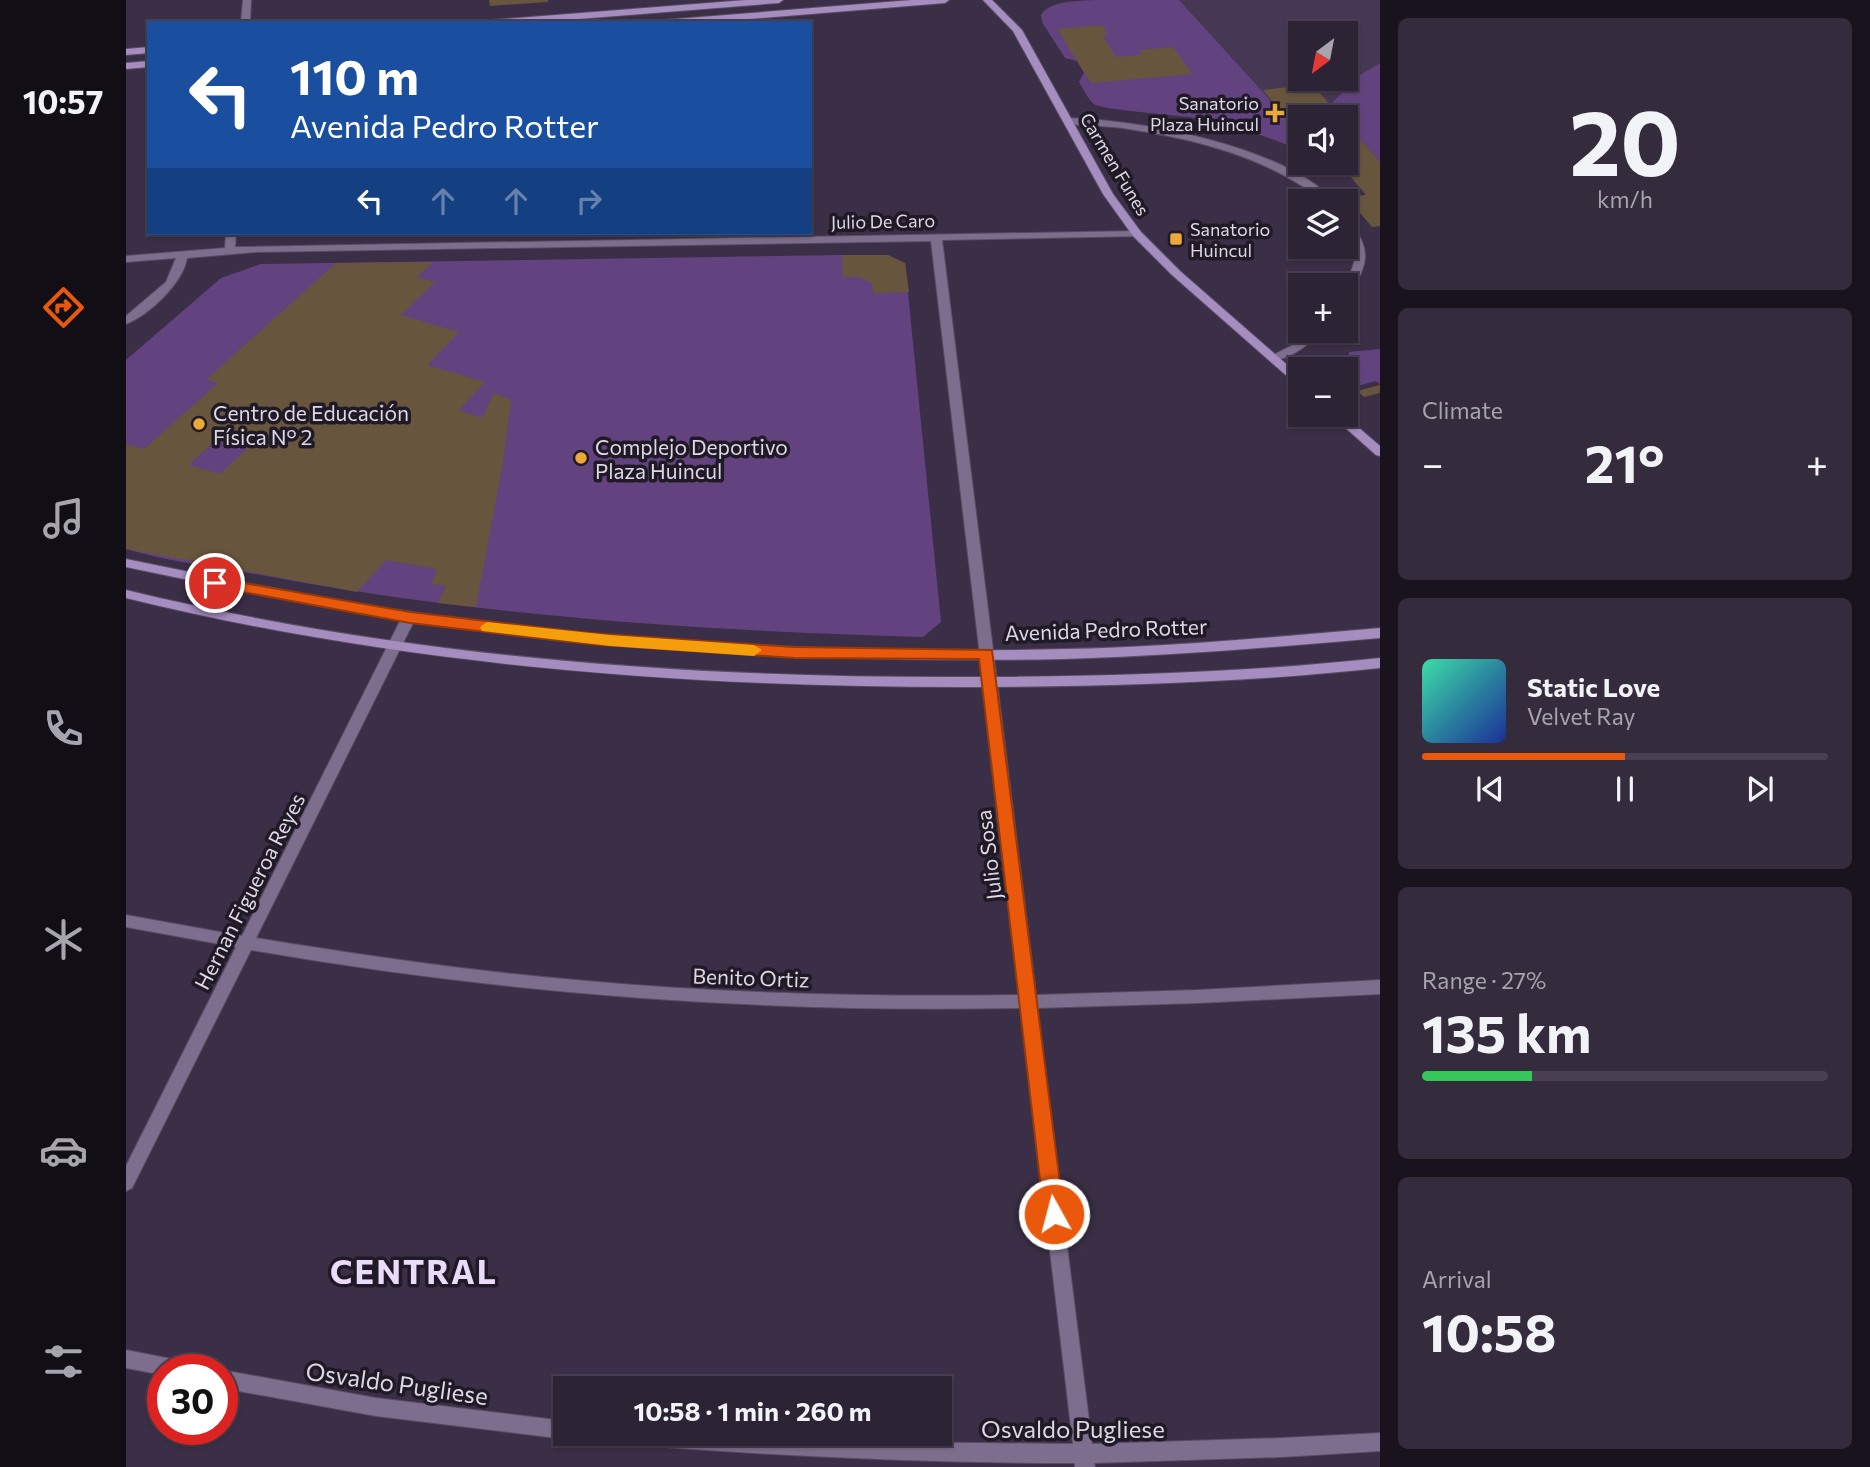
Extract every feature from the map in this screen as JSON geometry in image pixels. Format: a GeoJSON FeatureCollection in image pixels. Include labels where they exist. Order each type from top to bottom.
{"type":"FeatureCollection","features":[{"type":"Feature","properties":{"kind":"main road"},"geometry":{"type":"LineString","coordinates":[[516,21],[779,0]]}},
{"type":"Feature","properties":{"kind":"main road"},"geometry":{"type":"LineString","coordinates":[[688,21],[945,0]]}},
{"type":"Feature","properties":{"kind":"main road","name":"Carmen Funes"},"geometry":{"type":"LineString","coordinates":[[987,0],[1017,30],[1108,194],[1137,234],[1176,273],[1288,371]]}},
{"type":"Feature","properties":{"kind":"main road"},"geometry":{"type":"LineString","coordinates":[[126,52],[147,50]]}},
{"type":"Feature","properties":{"kind":"main road"},"geometry":{"type":"LineString","coordinates":[[126,66],[147,64]]}},
{"type":"Feature","properties":{"kind":"main road"},"geometry":{"type":"LineString","coordinates":[[1351,427],[1380,453]]}},
{"type":"Feature","properties":{"kind":"main road","name":"Avenida Pedro Rotter"},"geometry":{"type":"LineString","coordinates":[[126,564],[251,590],[410,617],[576,637],[724,649],[860,654],[986,654],[1195,649],[1380,633]]}},
{"type":"Feature","properties":{"kind":"main road"},"geometry":{"type":"LineString","coordinates":[[126,594],[239,618],[396,644],[511,660],[701,676],[867,683],[990,682],[1231,675],[1380,663]]}},
{"type":"Feature","properties":{"kind":"street"},"geometry":{"type":"LineString","coordinates":[[245,21],[247,0]]}},
{"type":"Feature","properties":{"kind":"street"},"geometry":{"type":"LineString","coordinates":[[1068,121],[1125,125],[1228,152],[1295,177],[1316,189]]}},
{"type":"Feature","properties":{"kind":"street","name":"Julio De Caro"},"geometry":{"type":"LineString","coordinates":[[126,259],[229,250],[717,237],[936,238],[1137,234]]}},
{"type":"Feature","properties":{"kind":"street"},"geometry":{"type":"LineString","coordinates":[[229,250],[231,235]]}},
{"type":"Feature","properties":{"kind":"street","name":"Julio Sosa"},"geometry":{"type":"LineString","coordinates":[[936,238],[1084,1460]]}},
{"type":"Feature","properties":{"kind":"street"},"geometry":{"type":"LineString","coordinates":[[1356,273],[1362,256],[1358,244]]}},
{"type":"Feature","properties":{"kind":"street"},"geometry":{"type":"LineString","coordinates":[[126,321],[170,283],[179,270],[182,254]]}},
{"type":"Feature","properties":{"kind":"street"},"geometry":{"type":"LineString","coordinates":[[1273,358],[1302,343]]}},
{"type":"Feature","properties":{"kind":"street","name":"Hernan Figueroa Reyes"},"geometry":{"type":"LineString","coordinates":[[126,1182],[410,617]]}},
{"type":"Feature","properties":{"kind":"street","name":"Benito Ortiz"},"geometry":{"type":"LineString","coordinates":[[126,921],[246,943],[489,977],[650,993],[864,1002],[1028,1001],[1235,995],[1380,987]]}},
{"type":"Feature","properties":{"kind":"street"},"geometry":{"type":"LineString","coordinates":[[126,1359],[147,1363]]}},
{"type":"Feature","properties":{"kind":"street","name":"Osvaldo Pugliese"},"geometry":{"type":"LineString","coordinates":[[238,1381],[376,1407],[553,1429]]}},
{"type":"Feature","properties":{"kind":"street","name":"Osvaldo Pugliese"},"geometry":{"type":"LineString","coordinates":[[781,1446],[1084,1460],[1380,1442]]}},
{"type":"Feature","properties":{"kind":"shaded area","name":"Sanatorio Plaza Huincul"},"geometry":{"type":"Polygon","coordinates":[[[1095,0],[1380,0],[1380,226],[1372,227],[1358,210],[1358,196],[1366,195],[1349,175],[1358,175],[1358,105],[1288,105],[1288,145],[1257,133],[1209,120],[1105,108],[1093,104],[1079,82],[1084,73],[1077,61],[1065,58],[1042,22],[1041,15],[1046,8],[1056,4],[1095,0]]]}},
{"type":"Feature","properties":{"kind":"shaded area"},"geometry":{"type":"Polygon","coordinates":[[[1179,0],[1281,112],[1288,111],[1288,146],[1254,133],[1197,118],[1113,109],[1094,104],[1079,82],[1084,73],[1077,61],[1065,58],[1042,22],[1041,15],[1046,10],[1073,1],[1179,0]]]}},
{"type":"Feature","properties":{"kind":"shaded area"},"geometry":{"type":"Polygon","coordinates":[[[1380,63],[1380,162],[1358,137],[1358,105],[1330,105],[1344,91],[1358,91],[1360,75],[1380,63]]]}},
{"type":"Feature","properties":{"kind":"shaded area","name":"Complejo Deportivo Plaza Huincul"},"geometry":{"type":"Polygon","coordinates":[[[842,255],[905,263],[941,622],[923,637],[762,631],[522,612],[362,592],[184,562],[126,549],[126,360],[221,278],[261,264],[842,255]]]}},
{"type":"Feature","properties":{"kind":"shaded area"},"geometry":{"type":"Polygon","coordinates":[[[1380,349],[1380,384],[1376,381],[1358,386],[1358,357],[1349,357],[1349,352],[1380,349]]]}},
{"type":"Feature","properties":{"kind":"building"},"geometry":{"type":"Polygon","coordinates":[[[489,0],[548,0],[548,2],[490,6],[489,0]]]}},
{"type":"Feature","properties":{"kind":"building"},"geometry":{"type":"Polygon","coordinates":[[[1102,25],[1108,35],[1102,35],[1116,57],[1142,55],[1139,50],[1173,47],[1192,74],[1091,83],[1057,29],[1102,25]]]}},
{"type":"Feature","properties":{"kind":"building"},"geometry":{"type":"Polygon","coordinates":[[[1288,87],[1288,91],[1318,91],[1330,105],[1288,105],[1288,111],[1281,112],[1263,90],[1288,87]]]}},
{"type":"Feature","properties":{"kind":"building"},"geometry":{"type":"Polygon","coordinates":[[[1358,137],[1380,162],[1380,226],[1372,227],[1358,210],[1358,196],[1366,195],[1349,175],[1358,175],[1358,137]]]}},
{"type":"Feature","properties":{"kind":"building"},"geometry":{"type":"Polygon","coordinates":[[[842,255],[888,255],[905,263],[909,292],[873,293],[872,283],[859,277],[843,277],[842,255]]]}},
{"type":"Feature","properties":{"kind":"building"},"geometry":{"type":"Polygon","coordinates":[[[433,262],[417,277],[435,282],[401,315],[459,332],[427,365],[485,382],[459,410],[482,418],[494,393],[511,400],[503,462],[476,607],[438,603],[446,586],[431,584],[437,569],[386,560],[357,592],[126,549],[126,444],[144,449],[218,383],[207,379],[336,263],[433,262]],[[223,433],[189,465],[220,474],[253,443],[223,433]]]}},
{"type":"Feature","properties":{"kind":"building"},"geometry":{"type":"Polygon","coordinates":[[[1380,385],[1380,393],[1364,397],[1358,391],[1380,385]]]}},
{"type":"Feature","properties":{"kind":"slow traffic"},"geometry":{"type":"LineString","coordinates":[[487,627],[653,644],[754,650]]}},
{"type":"Feature","properties":{"kind":"place","name":"Sanatorio Plaza Huincul"},"geometry":{"type":"Point","coordinates":[1275,113]}},
{"type":"Feature","properties":{"kind":"place","name":"Sanatorio Huincul"},"geometry":{"type":"Point","coordinates":[1176,239]}},
{"type":"Feature","properties":{"kind":"place","name":"Centro de Educación Física N° 2"},"geometry":{"type":"Point","coordinates":[199,424]}},
{"type":"Feature","properties":{"kind":"place","name":"Complejo Deportivo Plaza Huincul"},"geometry":{"type":"Point","coordinates":[581,458]}},
{"type":"Feature","properties":{"kind":"district","name":"CENTRAL"},"geometry":{"type":"Point","coordinates":[414,1270]}},
{"type":"Feature","properties":{"kind":"route"},"geometry":{"type":"LineString","coordinates":[[215,583],[410,617],[589,639],[794,652],[986,654],[1054,1214]]}}]}
